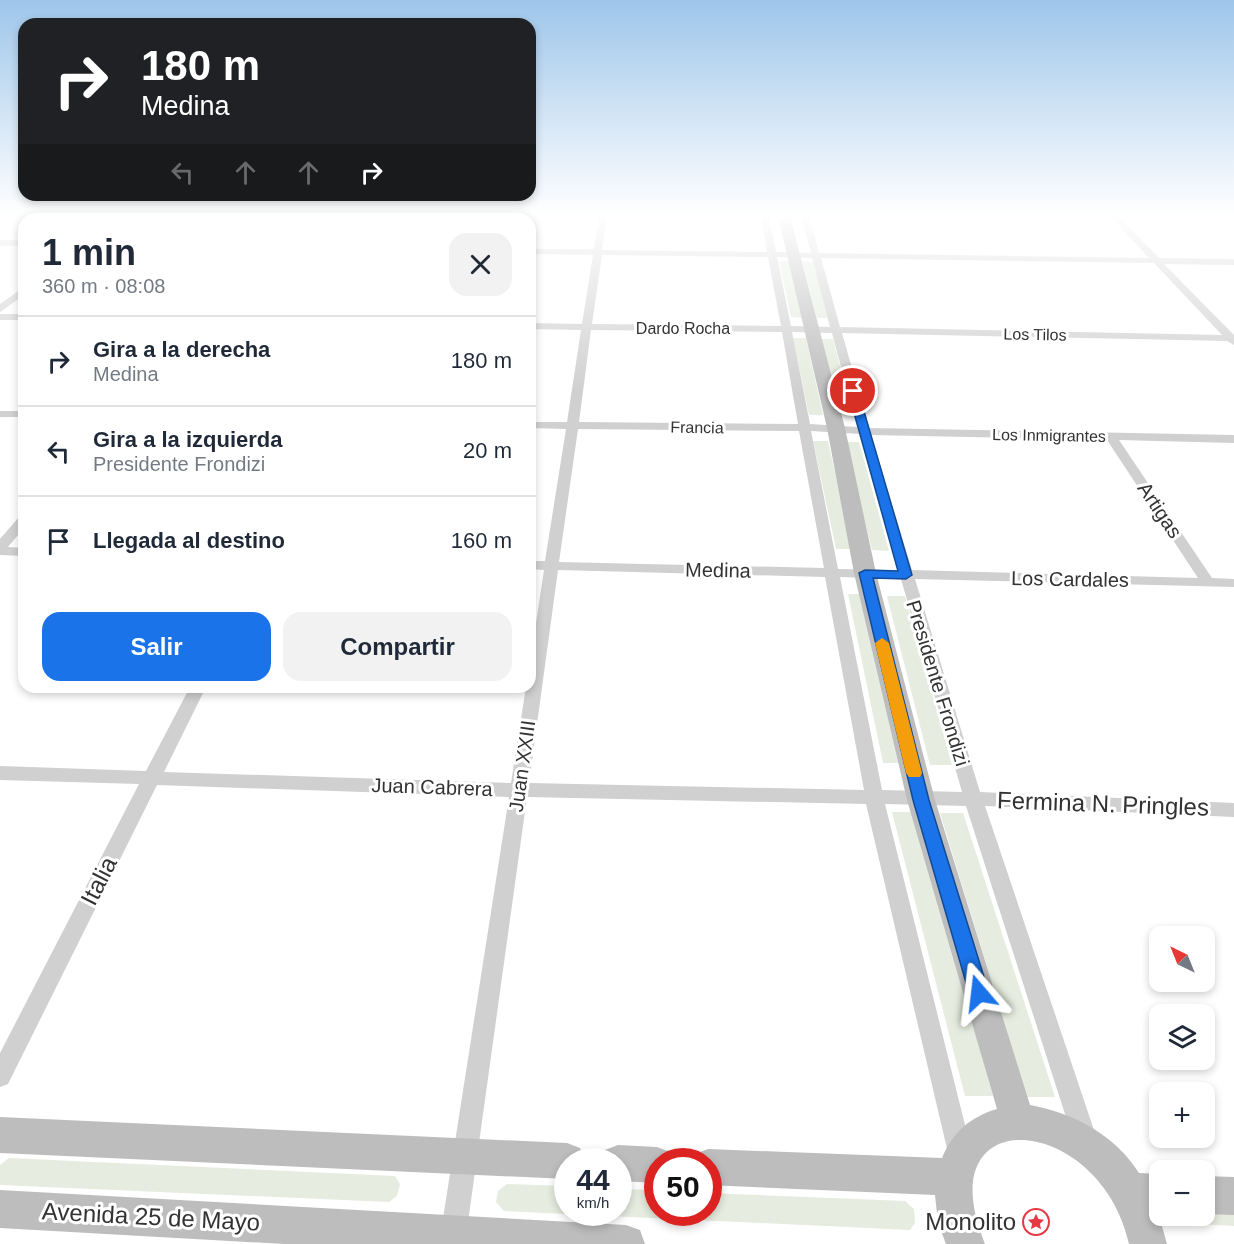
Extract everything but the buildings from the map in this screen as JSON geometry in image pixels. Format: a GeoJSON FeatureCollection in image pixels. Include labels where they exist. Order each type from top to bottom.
{"type":"FeatureCollection","features":[{"type":"Feature","properties":{"kind":"main road","name":"Presidente Frondizi"},"geometry":{"type":"LineString","coordinates":[[803,274],[825,330],[836,428],[865,573],[921,800],[1018,1122]]}},
{"type":"Feature","properties":{"kind":"main road"},"geometry":{"type":"LineString","coordinates":[[966,1244],[953,1205],[957,1167],[970,1142],[1000,1125],[1018,1122],[1041,1124],[1064,1132],[1087,1145],[1110,1166],[1145,1192],[1140,1215],[1155,1244]]}},
{"type":"Feature","properties":{"kind":"main road"},"geometry":{"type":"LineString","coordinates":[[0,1136],[554,1160]]}},
{"type":"Feature","properties":{"kind":"main road"},"geometry":{"type":"LineString","coordinates":[[722,1167],[957,1167]]}},
{"type":"Feature","properties":{"kind":"main road"},"geometry":{"type":"LineString","coordinates":[[1215,1195],[1234,1196]]}},
{"type":"Feature","properties":{"kind":"main road","name":"Avenida 25 de Mayo"},"geometry":{"type":"LineString","coordinates":[[0,1209],[453,1239],[626,1244]]}},
{"type":"Feature","properties":{"kind":"street","name":"Juan XXIII"},"geometry":{"type":"LineString","coordinates":[[536,675],[595,274]]}},
{"type":"Feature","properties":{"kind":"street","name":"Presidente Frondizi"},"geometry":{"type":"LineString","coordinates":[[793,274],[787,328],[805,428],[834,573],[874,798],[957,1167]]}},
{"type":"Feature","properties":{"kind":"street"},"geometry":{"type":"LineString","coordinates":[[1169,274],[1233,340]]}},
{"type":"Feature","properties":{"kind":"street"},"geometry":{"type":"LineString","coordinates":[[0,309],[18,295]]}},
{"type":"Feature","properties":{"kind":"street"},"geometry":{"type":"LineString","coordinates":[[0,317],[18,317]]}},
{"type":"Feature","properties":{"kind":"street","name":"Dardo Rocha"},"geometry":{"type":"LineString","coordinates":[[536,326],[825,330]]}},
{"type":"Feature","properties":{"kind":"street","name":"Presidente Frondizi"},"geometry":{"type":"LineString","coordinates":[[825,330],[864,431],[973,799],[1087,1145]]}},
{"type":"Feature","properties":{"kind":"street","name":"Los Tilos"},"geometry":{"type":"LineString","coordinates":[[825,330],[1233,340]]}},
{"type":"Feature","properties":{"kind":"street"},"geometry":{"type":"LineString","coordinates":[[0,414],[18,414]]}},
{"type":"Feature","properties":{"kind":"street","name":"Francia"},"geometry":{"type":"LineString","coordinates":[[536,425],[836,428],[864,431]]}},
{"type":"Feature","properties":{"kind":"street","name":"Los Inmigrantes"},"geometry":{"type":"LineString","coordinates":[[864,431],[1234,439]]}},
{"type":"Feature","properties":{"kind":"street","name":"Artigas"},"geometry":{"type":"LineString","coordinates":[[1111,437],[1208,582]]}},
{"type":"Feature","properties":{"kind":"street"},"geometry":{"type":"LineString","coordinates":[[0,550],[18,528]]}},
{"type":"Feature","properties":{"kind":"street"},"geometry":{"type":"LineString","coordinates":[[0,550],[18,552]]}},
{"type":"Feature","properties":{"kind":"street","name":"Medina"},"geometry":{"type":"LineString","coordinates":[[536,565],[906,575]]}},
{"type":"Feature","properties":{"kind":"street","name":"Los Cardales"},"geometry":{"type":"LineString","coordinates":[[906,575],[1234,583]]}},
{"type":"Feature","properties":{"kind":"street","name":"Italia"},"geometry":{"type":"LineString","coordinates":[[0,1076],[195,693]]}},
{"type":"Feature","properties":{"kind":"street","name":"Juan XXIII"},"geometry":{"type":"LineString","coordinates":[[453,1239],[533,693]]}},
{"type":"Feature","properties":{"kind":"street","name":"Juan Cabrera"},"geometry":{"type":"LineString","coordinates":[[0,772],[519,790],[921,800],[973,799]]}},
{"type":"Feature","properties":{"kind":"street","name":"Fermina N. Pringles"},"geometry":{"type":"LineString","coordinates":[[973,799],[1234,810]]}},
{"type":"Feature","properties":{"kind":"shaded area"},"geometry":{"type":"Polygon","coordinates":[[[782,274],[793,274],[803,318],[791,317],[782,274]]]}},
{"type":"Feature","properties":{"kind":"shaded area"},"geometry":{"type":"Polygon","coordinates":[[[805,274],[816,274],[828,318],[817,318],[805,274]]]}},
{"type":"Feature","properties":{"kind":"shaded area"},"geometry":{"type":"Polygon","coordinates":[[[793,338],[806,338],[823,415],[809,415],[793,338]]]}},
{"type":"Feature","properties":{"kind":"shaded area"},"geometry":{"type":"Polygon","coordinates":[[[820,339],[833,339],[853,416],[839,415],[820,339]]]}},
{"type":"Feature","properties":{"kind":"shaded area"},"geometry":{"type":"Polygon","coordinates":[[[813,441],[828,441],[852,549],[836,549],[813,441]]]}},
{"type":"Feature","properties":{"kind":"shaded area"},"geometry":{"type":"Polygon","coordinates":[[[845,442],[859,442],[889,551],[872,550],[845,442]]]}},
{"type":"Feature","properties":{"kind":"shaded area"},"geometry":{"type":"Polygon","coordinates":[[[848,594],[866,594],[905,763],[883,763],[848,594]]]}},
{"type":"Feature","properties":{"kind":"shaded area"},"geometry":{"type":"Polygon","coordinates":[[[887,596],[905,596],[952,765],[930,765],[887,596]]]}},
{"type":"Feature","properties":{"kind":"shaded area"},"geometry":{"type":"Polygon","coordinates":[[[892,812],[914,812],[993,1096],[965,1096],[892,812]]]}},
{"type":"Feature","properties":{"kind":"shaded area"},"geometry":{"type":"Polygon","coordinates":[[[940,813],[963,813],[1055,1097],[1027,1097],[940,813]]]}},
{"type":"Feature","properties":{"kind":"shaded area"},"geometry":{"type":"Polygon","coordinates":[[[9,1158],[395,1176],[400,1184],[397,1196],[389,1202],[0,1185],[0,1165],[9,1158]]]}},
{"type":"Feature","properties":{"kind":"shaded area"},"geometry":{"type":"Polygon","coordinates":[[[507,1184],[554,1186],[554,1213],[504,1211],[496,1202],[498,1191],[507,1184]]]}},
{"type":"Feature","properties":{"kind":"shaded area"},"geometry":{"type":"Polygon","coordinates":[[[632,1189],[644,1190],[644,1218],[632,1217],[632,1189]]]}},
{"type":"Feature","properties":{"kind":"shaded area"},"geometry":{"type":"Polygon","coordinates":[[[722,1194],[905,1201],[914,1209],[915,1223],[910,1230],[722,1221],[722,1194]]]}},
{"type":"Feature","properties":{"kind":"shaded area"},"geometry":{"type":"Polygon","coordinates":[[[1215,1210],[1234,1211],[1234,1226],[1215,1225],[1215,1210]]]}},
{"type":"Feature","properties":{"kind":"slow traffic"},"geometry":{"type":"LineString","coordinates":[[882,643],[914,773]]}},
{"type":"Feature","properties":{"kind":"place","name":"Monolito"},"geometry":{"type":"Point","coordinates":[1036,1222]}},
{"type":"Feature","properties":{"kind":"route"},"geometry":{"type":"LineString","coordinates":[[853,391],[906,575],[865,573],[921,800],[979,993]]}}]}
